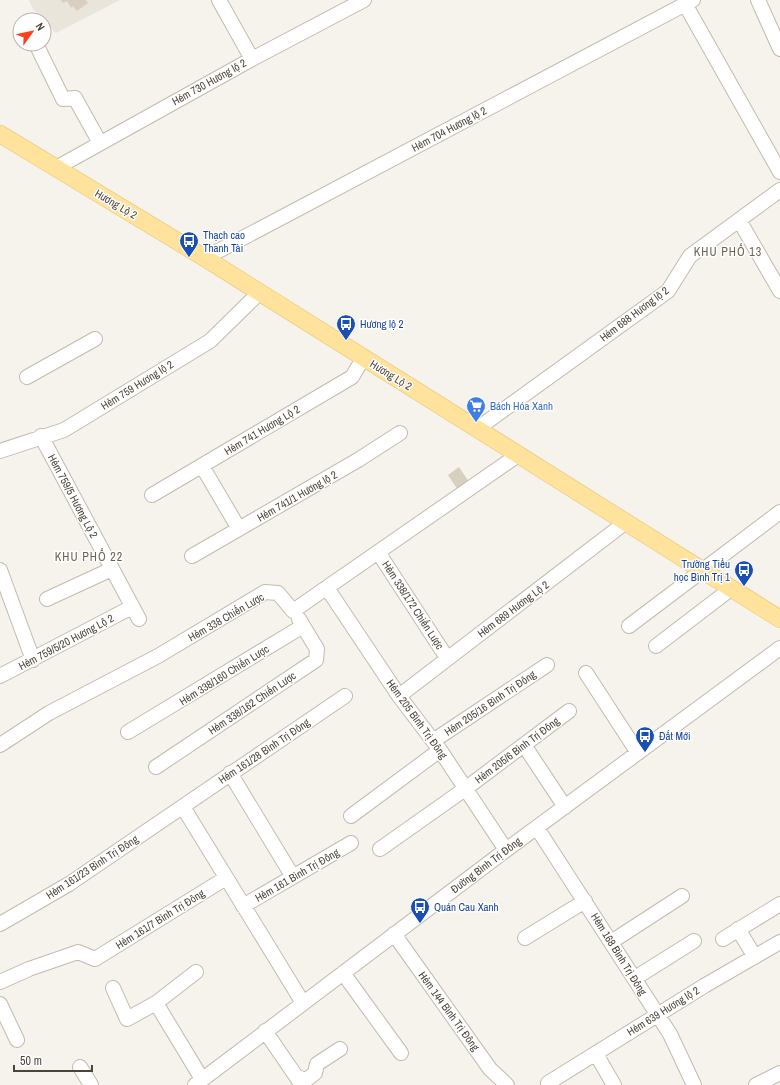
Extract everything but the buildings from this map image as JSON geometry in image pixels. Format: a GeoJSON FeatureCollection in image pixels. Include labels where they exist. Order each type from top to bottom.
{"type":"FeatureCollection","features":[{"type":"Feature","properties":{"kind":"main road","name":"Hương Lộ 2"},"geometry":{"type":"LineString","coordinates":[[0,134],[205,258],[780,619]]}},
{"type":"Feature","properties":{"kind":"street","name":"Hẻm 730 Hương lộ 2"},"geometry":{"type":"LineString","coordinates":[[56,168],[252,58],[364,0]]}},
{"type":"Feature","properties":{"kind":"street"},"geometry":{"type":"LineString","coordinates":[[758,0],[780,49]]}},
{"type":"Feature","properties":{"kind":"street"},"geometry":{"type":"LineString","coordinates":[[222,1],[252,58]]}},
{"type":"Feature","properties":{"kind":"street"},"geometry":{"type":"LineString","coordinates":[[689,2],[780,172]]}},
{"type":"Feature","properties":{"kind":"street","name":"Hẻm 704 Hương lộ 2"},"geometry":{"type":"LineString","coordinates":[[205,258],[689,2]]}},
{"type":"Feature","properties":{"kind":"street"},"geometry":{"type":"LineString","coordinates":[[40,52],[63,99],[74,98],[100,143]]}},
{"type":"Feature","properties":{"kind":"street","name":"Hẻm 688 Hương lộ 2"},"geometry":{"type":"LineString","coordinates":[[477,429],[668,291],[690,256],[780,190]]}},
{"type":"Feature","properties":{"kind":"street"},"geometry":{"type":"LineString","coordinates":[[739,220],[780,291]]}},
{"type":"Feature","properties":{"kind":"street","name":"Hẻm 759 Hương lộ 2"},"geometry":{"type":"LineString","coordinates":[[0,451],[41,436],[64,430],[210,341],[259,293]]}},
{"type":"Feature","properties":{"kind":"street"},"geometry":{"type":"LineString","coordinates":[[27,377],[95,339]]}},
{"type":"Feature","properties":{"kind":"street","name":"Hẻm 741 Hương Lộ 2"},"geometry":{"type":"LineString","coordinates":[[152,495],[352,377],[364,358]]}},
{"type":"Feature","properties":{"kind":"street","name":"Hẻm 741/1 Hương lộ 2"},"geometry":{"type":"LineString","coordinates":[[192,556],[358,460],[400,433]]}},
{"type":"Feature","properties":{"kind":"street","name":"Hẻm 759/5 Hương Lộ 2"},"geometry":{"type":"LineString","coordinates":[[41,436],[139,619]]}},
{"type":"Feature","properties":{"kind":"street"},"geometry":{"type":"LineString","coordinates":[[303,626],[293,611],[518,455]]}},
{"type":"Feature","properties":{"kind":"street"},"geometry":{"type":"LineString","coordinates":[[202,466],[239,529]]}},
{"type":"Feature","properties":{"kind":"street"},"geometry":{"type":"LineString","coordinates":[[629,626],[780,512]]}},
{"type":"Feature","properties":{"kind":"street","name":"Hẻm 689 Hương Lộ 2"},"geometry":{"type":"LineString","coordinates":[[399,696],[626,522]]}},
{"type":"Feature","properties":{"kind":"street","name":"Hẻm 338/172 Chiến Lược"},"geometry":{"type":"LineString","coordinates":[[378,552],[448,658]]}},
{"type":"Feature","properties":{"kind":"street"},"geometry":{"type":"LineString","coordinates":[[47,599],[112,569]]}},
{"type":"Feature","properties":{"kind":"street"},"geometry":{"type":"LineString","coordinates":[[0,570],[34,660]]}},
{"type":"Feature","properties":{"kind":"street","name":"Hẻm 205 Bình Trị Đông"},"geometry":{"type":"LineString","coordinates":[[327,588],[399,696],[466,789],[506,850]]}},
{"type":"Feature","properties":{"kind":"street"},"geometry":{"type":"LineString","coordinates":[[656,646],[732,588]]}},
{"type":"Feature","properties":{"kind":"street","name":"Hẻm 338 Chiến Lược"},"geometry":{"type":"LineString","coordinates":[[0,745],[49,713],[158,656],[265,592],[278,592],[293,611]]}},
{"type":"Feature","properties":{"kind":"street","name":"Hẻm 759/5/20 Hương Lộ 2"},"geometry":{"type":"LineString","coordinates":[[0,676],[34,660],[132,607]]}},
{"type":"Feature","properties":{"kind":"street","name":"Hẻm 338/160 Chiến Lược"},"geometry":{"type":"LineString","coordinates":[[128,732],[303,626]]}},
{"type":"Feature","properties":{"kind":"street","name":"Hẻm 338/162 Chiến Lược"},"geometry":{"type":"LineString","coordinates":[[156,767],[316,660],[318,649],[303,626]]}},
{"type":"Feature","properties":{"kind":"street","name":"Đường Bình Trị Đông"},"geometry":{"type":"LineString","coordinates":[[198,1082],[506,850],[780,648]]}},
{"type":"Feature","properties":{"kind":"street","name":"Hẻm 205/16 Bình Trị Đông"},"geometry":{"type":"LineString","coordinates":[[351,816],[436,746],[547,665]]}},
{"type":"Feature","properties":{"kind":"street"},"geometry":{"type":"LineString","coordinates":[[586,673],[638,753]]}},
{"type":"Feature","properties":{"kind":"street","name":"Hẻm 161/28 Bình Trị Đông"},"geometry":{"type":"LineString","coordinates":[[183,807],[230,773],[345,696]]}},
{"type":"Feature","properties":{"kind":"street","name":"Hẻm 205/6 Bình Trị Đông"},"geometry":{"type":"LineString","coordinates":[[380,849],[466,789],[569,711]]}},
{"type":"Feature","properties":{"kind":"street"},"geometry":{"type":"LineString","coordinates":[[524,745],[565,807]]}},
{"type":"Feature","properties":{"kind":"street"},"geometry":{"type":"LineString","coordinates":[[230,773],[293,877]]}},
{"type":"Feature","properties":{"kind":"street","name":"Hẻm 161 Bình Trị Đông"},"geometry":{"type":"LineString","coordinates":[[183,807],[303,1003]]}},
{"type":"Feature","properties":{"kind":"street","name":"Hẻm 161/23 Bình Trị Đông"},"geometry":{"type":"LineString","coordinates":[[0,924],[69,884],[183,807]]}},
{"type":"Feature","properties":{"kind":"street","name":"Hẻm 168 Bình Trị Đông"},"geometry":{"type":"LineString","coordinates":[[537,828],[670,1034],[694,1085]]}},
{"type":"Feature","properties":{"kind":"street","name":"Hẻm 161 Bình Trị Đông"},"geometry":{"type":"LineString","coordinates":[[243,906],[351,844]]}},
{"type":"Feature","properties":{"kind":"street","name":"Hẻm 161/7 Bình Trị Đông"},"geometry":{"type":"LineString","coordinates":[[0,982],[29,969],[78,952],[95,959],[226,878]]}},
{"type":"Feature","properties":{"kind":"street"},"geometry":{"type":"LineString","coordinates":[[611,942],[682,896]]}},
{"type":"Feature","properties":{"kind":"street"},"geometry":{"type":"LineString","coordinates":[[525,938],[585,901]]}},
{"type":"Feature","properties":{"kind":"street"},"geometry":{"type":"LineString","coordinates":[[722,939],[780,904]]}},
{"type":"Feature","properties":{"kind":"street"},"geometry":{"type":"LineString","coordinates":[[738,930],[754,957]]}},
{"type":"Feature","properties":{"kind":"street","name":"Hẻm 144 Bình Trị Đông"},"geometry":{"type":"LineString","coordinates":[[394,934],[490,1069],[507,1085]]}},
{"type":"Feature","properties":{"kind":"street"},"geometry":{"type":"LineString","coordinates":[[635,978],[694,941]]}},
{"type":"Feature","properties":{"kind":"street","name":"Hẻm 639 Hương lộ 2"},"geometry":{"type":"LineString","coordinates":[[548,1082],[780,942]]}},
{"type":"Feature","properties":{"kind":"street"},"geometry":{"type":"LineString","coordinates":[[113,988],[127,1019],[156,1003],[196,972]]}},
{"type":"Feature","properties":{"kind":"street"},"geometry":{"type":"LineString","coordinates":[[343,972],[401,1053]]}},
{"type":"Feature","properties":{"kind":"street"},"geometry":{"type":"LineString","coordinates":[[156,1003],[198,1082]]}},
{"type":"Feature","properties":{"kind":"street"},"geometry":{"type":"LineString","coordinates":[[0,1004],[17,1040]]}},
{"type":"Feature","properties":{"kind":"street"},"geometry":{"type":"LineString","coordinates":[[265,1031],[299,1081],[306,1080],[315,1073],[317,1064],[340,1049]]}},
{"type":"Feature","properties":{"kind":"street"},"geometry":{"type":"LineString","coordinates":[[596,1054],[614,1085]]}},
{"type":"Feature","properties":{"kind":"street"},"geometry":{"type":"LineString","coordinates":[[80,1067],[91,1085]]}},
{"type":"Feature","properties":{"kind":"street"},"geometry":{"type":"LineString","coordinates":[[756,1085],[780,1073]]}},
{"type":"Feature","properties":{"kind":"shaded area"},"geometry":{"type":"Polygon","coordinates":[[[29,0],[120,0],[56,33],[52,29],[52,12],[36,12],[29,0]]]}},
{"type":"Feature","properties":{"kind":"place","name":"Thạch cao Thanh Tài"},"geometry":{"type":"Point","coordinates":[189,258]}},
{"type":"Feature","properties":{"kind":"place","name":"Hương lộ 2"},"geometry":{"type":"Point","coordinates":[346,341]}},
{"type":"Feature","properties":{"kind":"place","name":"Bách Hóa Xanh"},"geometry":{"type":"Point","coordinates":[476,423]}},
{"type":"Feature","properties":{"kind":"place","name":"Trường Tiểu học Bình Trị 1"},"geometry":{"type":"Point","coordinates":[744,587]}},
{"type":"Feature","properties":{"kind":"place","name":"Đất Mới"},"geometry":{"type":"Point","coordinates":[645,753]}},
{"type":"Feature","properties":{"kind":"place","name":"Quán Cau Xanh"},"geometry":{"type":"Point","coordinates":[420,924]}},
{"type":"Feature","properties":{"kind":"district","name":"KHU PHỐ 13"},"geometry":{"type":"Point","coordinates":[728,252]}},
{"type":"Feature","properties":{"kind":"district","name":"KHU PHỐ 22"},"geometry":{"type":"Point","coordinates":[89,557]}}]}
